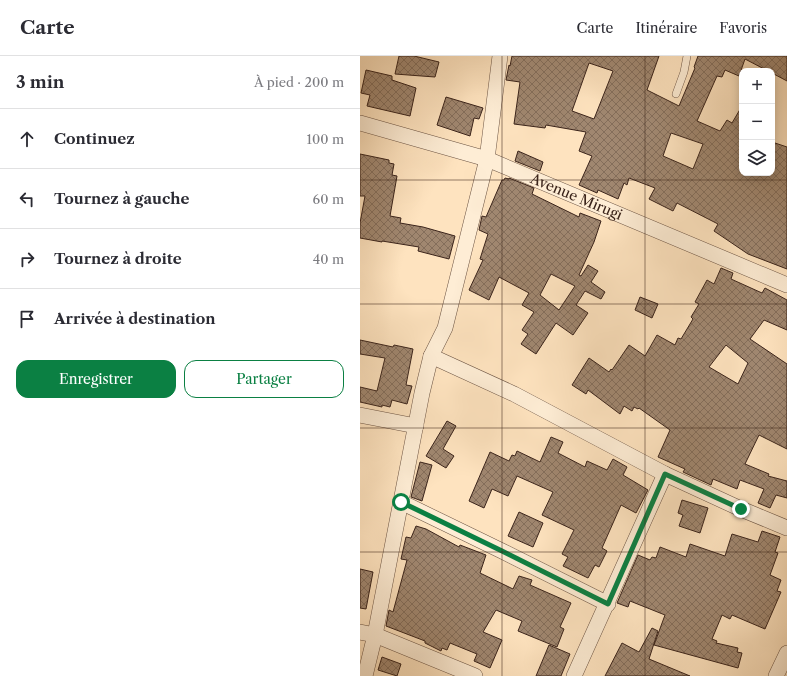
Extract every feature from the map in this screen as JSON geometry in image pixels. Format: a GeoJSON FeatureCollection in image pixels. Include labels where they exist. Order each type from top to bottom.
{"type":"FeatureCollection","features":[{"type":"Feature","properties":{"kind":"street"},"geometry":{"type":"LineString","coordinates":[[365,676],[367,634],[401,502],[431,356],[445,328],[487,158],[500,56]]}},
{"type":"Feature","properties":{"kind":"street","name":"Avenue Mirugi"},"geometry":{"type":"LineString","coordinates":[[360,123],[487,158],[787,284]]}},
{"type":"Feature","properties":{"kind":"street"},"geometry":{"type":"LineString","coordinates":[[431,356],[514,394],[665,474],[741,509],[787,528]]}},
{"type":"Feature","properties":{"kind":"street"},"geometry":{"type":"LineString","coordinates":[[360,415],[416,426]]}},
{"type":"Feature","properties":{"kind":"street"},"geometry":{"type":"LineString","coordinates":[[574,676],[608,604],[665,474]]}},
{"type":"Feature","properties":{"kind":"street"},"geometry":{"type":"LineString","coordinates":[[401,502],[608,604]]}},
{"type":"Feature","properties":{"kind":"street"},"geometry":{"type":"LineString","coordinates":[[367,634],[475,676]]}},
{"type":"Feature","properties":{"kind":"street"},"geometry":{"type":"LineString","coordinates":[[776,676],[787,653]]}},
{"type":"Feature","properties":{"kind":"lane"},"geometry":{"type":"LineString","coordinates":[[676,94],[684,72],[687,56]]}},
{"type":"Feature","properties":{"kind":"building"},"geometry":{"type":"Polygon","coordinates":[[[399,56],[414,56],[439,62],[435,77],[395,74],[399,56]]]}},
{"type":"Feature","properties":{"kind":"building"},"geometry":{"type":"Polygon","coordinates":[[[512,56],[659,56],[647,90],[679,106],[695,68],[694,67],[698,56],[787,56],[787,81],[775,75],[775,68],[762,68],[745,59],[742,68],[739,68],[739,76],[725,70],[722,77],[717,76],[697,121],[720,131],[727,120],[732,123],[739,111],[739,176],[775,176],[775,143],[787,147],[787,269],[748,254],[714,231],[718,224],[677,203],[673,211],[649,199],[655,188],[629,178],[627,185],[624,183],[618,199],[598,190],[597,193],[579,185],[592,156],[579,151],[586,132],[546,125],[545,128],[514,124],[520,82],[506,80],[509,65],[510,66],[512,56]],[[589,63],[572,111],[594,119],[613,71],[589,63]],[[671,133],[663,156],[693,169],[703,144],[671,133]]]}},
{"type":"Feature","properties":{"kind":"building"},"geometry":{"type":"Polygon","coordinates":[[[366,70],[392,76],[392,80],[416,88],[410,116],[367,106],[370,95],[361,93],[366,70]]]}},
{"type":"Feature","properties":{"kind":"building"},"geometry":{"type":"Polygon","coordinates":[[[446,97],[483,108],[479,119],[474,118],[470,136],[437,125],[446,97]]]}},
{"type":"Feature","properties":{"kind":"building"},"geometry":{"type":"Polygon","coordinates":[[[518,151],[543,162],[540,171],[515,161],[518,151]]]}},
{"type":"Feature","properties":{"kind":"building"},"geometry":{"type":"Polygon","coordinates":[[[360,154],[389,160],[389,163],[394,164],[392,175],[397,176],[390,216],[401,218],[400,223],[423,227],[455,236],[449,259],[418,251],[419,247],[360,238],[360,223],[365,196],[360,196],[360,154]]]}},
{"type":"Feature","properties":{"kind":"building"},"geometry":{"type":"Polygon","coordinates":[[[505,178],[509,178],[534,188],[532,194],[579,217],[580,213],[601,221],[594,242],[579,275],[581,276],[588,265],[598,271],[591,282],[605,292],[601,299],[585,291],[576,305],[588,313],[573,335],[556,323],[536,354],[521,344],[528,334],[522,330],[534,312],[522,305],[529,293],[499,277],[489,300],[469,290],[483,260],[480,259],[488,234],[479,230],[482,216],[486,217],[502,180],[505,178]],[[551,274],[540,295],[559,310],[575,286],[551,274]]]}},
{"type":"Feature","properties":{"kind":"building"},"geometry":{"type":"Polygon","coordinates":[[[721,268],[733,273],[731,279],[762,293],[765,288],[787,300],[787,330],[764,320],[750,339],[787,364],[787,449],[759,435],[745,464],[769,474],[768,476],[787,481],[787,498],[776,495],[770,508],[758,503],[764,489],[740,480],[737,489],[713,479],[711,485],[683,472],[685,469],[658,457],[670,430],[639,408],[634,407],[632,411],[624,406],[620,414],[588,390],[586,394],[572,385],[589,358],[609,372],[611,369],[612,370],[629,345],[645,356],[657,335],[675,345],[678,338],[681,339],[693,319],[691,317],[699,304],[695,302],[707,280],[714,284],[721,268]],[[726,345],[709,367],[738,384],[748,363],[726,345]]]}},
{"type":"Feature","properties":{"kind":"building"},"geometry":{"type":"Polygon","coordinates":[[[640,297],[658,304],[652,318],[635,310],[640,297]]]}},
{"type":"Feature","properties":{"kind":"building"},"geometry":{"type":"Polygon","coordinates":[[[360,340],[393,347],[394,345],[413,349],[406,385],[412,386],[407,404],[392,400],[390,407],[382,405],[382,407],[360,402],[360,387],[377,391],[385,358],[360,354],[360,340]]]}},
{"type":"Feature","properties":{"kind":"building"},"geometry":{"type":"Polygon","coordinates":[[[447,421],[456,426],[443,449],[454,456],[446,468],[426,456],[447,421]]]}},
{"type":"Feature","properties":{"kind":"building"},"geometry":{"type":"Polygon","coordinates":[[[551,437],[563,442],[558,453],[585,467],[587,461],[607,470],[613,459],[627,467],[623,475],[648,490],[636,513],[621,505],[602,548],[607,551],[599,567],[595,565],[588,578],[563,566],[568,557],[562,554],[574,530],[542,515],[553,492],[517,476],[508,496],[492,489],[484,508],[469,501],[490,452],[509,461],[512,455],[515,456],[517,451],[540,462],[551,437]]]}},
{"type":"Feature","properties":{"kind":"building"},"geometry":{"type":"Polygon","coordinates":[[[420,462],[432,465],[422,501],[411,497],[420,462]]]}},
{"type":"Feature","properties":{"kind":"building"},"geometry":{"type":"Polygon","coordinates":[[[682,500],[708,508],[700,533],[679,526],[683,515],[678,513],[682,500]]]}},
{"type":"Feature","properties":{"kind":"building"},"geometry":{"type":"Polygon","coordinates":[[[519,512],[543,523],[533,547],[508,536],[519,512]]]}},
{"type":"Feature","properties":{"kind":"building"},"geometry":{"type":"Polygon","coordinates":[[[416,526],[426,529],[459,547],[460,545],[486,555],[480,573],[513,589],[519,576],[532,580],[530,585],[571,603],[560,627],[564,629],[557,647],[518,631],[522,621],[496,610],[483,632],[502,640],[490,668],[474,661],[477,654],[450,643],[447,650],[442,648],[441,651],[425,643],[425,641],[386,626],[389,610],[393,612],[407,560],[401,559],[406,537],[411,538],[416,526]]]}},
{"type":"Feature","properties":{"kind":"building"},"geometry":{"type":"Polygon","coordinates":[[[762,531],[780,537],[775,552],[778,553],[770,575],[781,580],[777,591],[781,592],[765,629],[732,615],[730,619],[722,615],[712,639],[717,641],[716,643],[738,648],[737,652],[742,653],[738,668],[654,645],[665,615],[630,601],[628,607],[617,603],[638,555],[650,560],[652,557],[656,558],[660,547],[686,557],[690,544],[725,556],[732,534],[758,542],[762,531]]]}},
{"type":"Feature","properties":{"kind":"building"},"geometry":{"type":"Polygon","coordinates":[[[360,569],[373,572],[366,609],[360,608],[360,569]]]}},
{"type":"Feature","properties":{"kind":"building"},"geometry":{"type":"Polygon","coordinates":[[[652,628],[658,631],[649,659],[690,676],[605,676],[622,643],[639,652],[652,628]]]}},
{"type":"Feature","properties":{"kind":"building"},"geometry":{"type":"Polygon","coordinates":[[[549,645],[570,654],[561,676],[536,676],[549,645]]]}},
{"type":"Feature","properties":{"kind":"building"},"geometry":{"type":"Polygon","coordinates":[[[382,657],[401,664],[397,676],[378,670],[382,657]]]}},
{"type":"Feature","properties":{"kind":"route"},"geometry":{"type":"LineString","coordinates":[[401,502],[608,604],[665,474],[741,509]]}}]}
